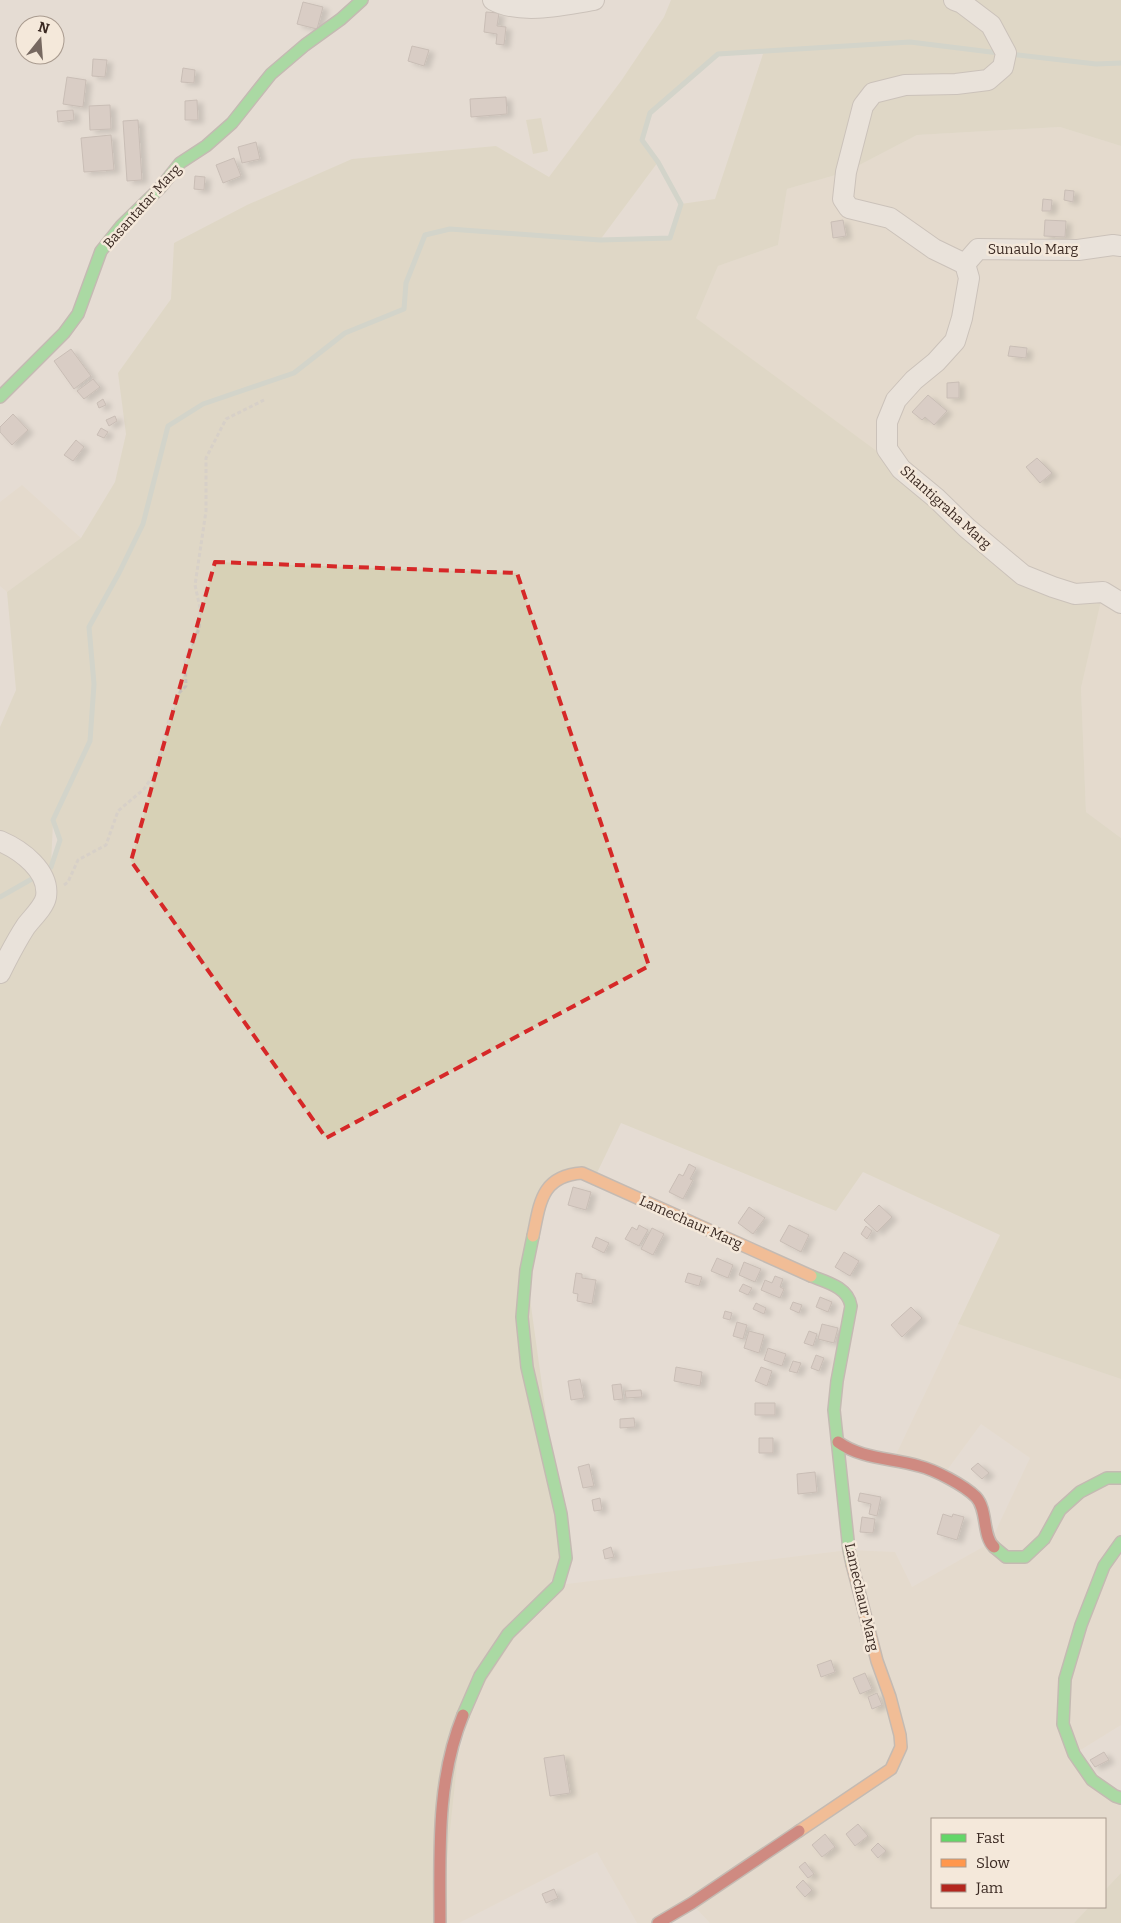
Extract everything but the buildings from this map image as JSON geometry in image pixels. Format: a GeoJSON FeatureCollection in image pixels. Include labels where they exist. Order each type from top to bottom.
{"type":"FeatureCollection","features":[{"type":"Feature","properties":{"kind":"street","name":"Basantatar Marg"},"geometry":{"type":"LineString","coordinates":[[0,397],[64,333],[78,314],[101,251],[122,226],[161,187],[180,163],[206,146],[232,124],[271,74],[340,20],[362,0]]}},
{"type":"Feature","properties":{"kind":"street"},"geometry":{"type":"LineString","coordinates":[[494,0],[499,3],[523,8],[564,5],[594,0]]}},
{"type":"Feature","properties":{"kind":"street"},"geometry":{"type":"LineString","coordinates":[[954,0],[962,3],[991,25],[1006,54],[1002,67],[988,80],[956,84],[905,85],[873,93],[863,106],[846,172],[843,199],[849,208],[890,218],[934,248],[965,264]]}},
{"type":"Feature","properties":{"kind":"street","name":"Sunaulo Marg"},"geometry":{"type":"LineString","coordinates":[[965,264],[978,249],[1078,250],[1113,245],[1121,246]]}},
{"type":"Feature","properties":{"kind":"street","name":"Shantigraha Marg"},"geometry":{"type":"LineString","coordinates":[[965,264],[969,278],[962,318],[954,341],[936,362],[914,380],[896,400],[887,422],[887,449],[901,469],[936,498],[967,528],[1023,574],[1075,594],[1103,592],[1121,603]]}},
{"type":"Feature","properties":{"kind":"street"},"geometry":{"type":"LineString","coordinates":[[0,841],[14,847],[33,862],[46,892],[0,973]]}},
{"type":"Feature","properties":{"kind":"street","name":"Lamechaur Marg"},"geometry":{"type":"LineString","coordinates":[[440,1923],[440,1822],[448,1770],[462,1718],[480,1676],[508,1634],[558,1585],[566,1558],[562,1514],[527,1368],[522,1317],[526,1270],[539,1206],[547,1189],[555,1180],[569,1174],[582,1173],[841,1289],[850,1300],[851,1306],[837,1381],[834,1410],[849,1550],[877,1661],[890,1697],[900,1735],[901,1747],[891,1769],[692,1903],[658,1923]]}},
{"type":"Feature","properties":{"kind":"street"},"geometry":{"type":"LineString","coordinates":[[838,1442],[855,1452],[920,1466],[956,1483],[977,1498],[985,1518],[990,1543],[1006,1556],[1025,1557],[1044,1540],[1060,1510],[1080,1492],[1107,1478],[1121,1478]]}},
{"type":"Feature","properties":{"kind":"street"},"geometry":{"type":"LineString","coordinates":[[1121,1542],[1104,1566],[1081,1625],[1065,1679],[1063,1724],[1074,1754],[1092,1780],[1121,1798]]}},
{"type":"Feature","properties":{"kind":"path"},"geometry":{"type":"LineString","coordinates":[[46,892],[68,882],[78,860],[106,845],[118,811],[144,789],[156,773],[168,723],[179,693],[186,686],[186,659],[198,628],[200,608],[195,585],[206,511],[206,458],[226,419],[264,400]]}},
{"type":"Feature","properties":{"kind":"highlighted area"},"geometry":{"type":"Polygon","coordinates":[[[215,562],[517,573],[649,966],[326,1138],[131,861],[215,562]]]}},
{"type":"Feature","properties":{"kind":"shaded area"},"geometry":{"type":"Polygon","coordinates":[[[671,0],[1121,0],[1121,146],[1060,127],[917,135],[846,172],[787,189],[778,245],[718,266],[696,318],[901,469],[1023,575],[1103,592],[1081,688],[1086,812],[1121,838],[1121,1379],[958,1324],[1000,1235],[863,1172],[836,1211],[621,1123],[595,1177],[555,1180],[526,1270],[566,1558],[462,1718],[440,1923],[0,1923],[0,727],[16,690],[7,592],[81,538],[115,482],[126,434],[118,373],[171,299],[174,243],[247,205],[352,159],[496,146],[549,177],[621,81],[664,17],[671,0]],[[764,51],[718,54],[650,113],[642,140],[658,162],[600,240],[670,238],[681,204],[715,199],[764,51]],[[53,822],[51,865],[60,840],[53,822]]]}},
{"type":"Feature","properties":{"kind":"shaded area"},"geometry":{"type":"Polygon","coordinates":[[[541,118],[548,151],[533,154],[526,120],[541,118]]]}},
{"type":"Feature","properties":{"kind":"shaded area"},"geometry":{"type":"Polygon","coordinates":[[[1060,127],[1121,146],[1121,838],[1086,812],[1081,688],[1102,592],[1053,587],[696,318],[718,266],[778,245],[787,189],[846,172],[917,135],[1060,127]]]}},
{"type":"Feature","properties":{"kind":"shaded area"},"geometry":{"type":"Polygon","coordinates":[[[22,485],[81,538],[7,592],[0,586],[0,502],[22,485]]]}},
{"type":"Feature","properties":{"kind":"shaded area"},"geometry":{"type":"Polygon","coordinates":[[[958,1324],[1121,1379],[1121,1725],[1074,1754],[1121,1798],[1121,1873],[1106,1889],[1106,1818],[931,1818],[931,1908],[1088,1908],[1074,1923],[710,1923],[692,1904],[658,1923],[637,1923],[597,1852],[459,1923],[440,1923],[440,1822],[480,1676],[558,1585],[849,1550],[895,1552],[912,1587],[990,1543],[1030,1458],[981,1424],[942,1477],[893,1461],[958,1324]]]}},
{"type":"Feature","properties":{"kind":"shaded area"},"geometry":{"type":"Polygon","coordinates":[[[1121,1873],[1121,1923],[1074,1923],[1088,1908],[1106,1908],[1106,1889],[1121,1873]]]}},
{"type":"Feature","properties":{"kind":"waterway"},"geometry":{"type":"LineString","coordinates":[[44,872],[51,867],[60,840],[53,820],[90,741],[94,684],[89,627],[143,524],[168,426],[203,404],[294,373],[345,333],[404,309],[406,283],[425,235],[450,229],[600,240],[670,238],[681,204],[658,162],[642,140],[650,113],[718,54],[910,42],[999,53]]}},
{"type":"Feature","properties":{"kind":"waterway"},"geometry":{"type":"LineString","coordinates":[[1010,54],[1096,64],[1121,63]]}},
{"type":"Feature","properties":{"kind":"waterway"},"geometry":{"type":"LineString","coordinates":[[0,897],[37,876]]}},
{"type":"Feature","properties":{"kind":"traffic: fast"},"geometry":{"type":"LineString","coordinates":[[0,397],[64,333],[78,314],[101,251],[121,226],[161,187],[180,163],[206,146],[232,123],[271,74],[362,0]]}},
{"type":"Feature","properties":{"kind":"traffic: fast"},"geometry":{"type":"LineString","coordinates":[[463,1715],[480,1676],[508,1634],[558,1585],[566,1558],[561,1514],[527,1367],[522,1317],[526,1270],[533,1236]]}},
{"type":"Feature","properties":{"kind":"traffic: fast"},"geometry":{"type":"LineString","coordinates":[[811,1276],[836,1286],[846,1294],[851,1306],[837,1381],[834,1410],[852,1564]]}},
{"type":"Feature","properties":{"kind":"traffic: fast"},"geometry":{"type":"LineString","coordinates":[[994,1547],[1006,1557],[1025,1557],[1044,1539],[1060,1510],[1080,1492],[1107,1478],[1121,1478]]}},
{"type":"Feature","properties":{"kind":"traffic: fast"},"geometry":{"type":"LineString","coordinates":[[1121,1542],[1104,1566],[1081,1625],[1065,1679],[1063,1724],[1074,1754],[1092,1780],[1121,1798]]}},
{"type":"Feature","properties":{"kind":"traffic: slow"},"geometry":{"type":"LineString","coordinates":[[533,1236],[541,1202],[550,1186],[558,1179],[582,1173],[811,1276]]}},
{"type":"Feature","properties":{"kind":"traffic: slow"},"geometry":{"type":"LineString","coordinates":[[799,1831],[891,1769],[901,1747],[900,1735],[890,1697],[877,1661],[852,1564]]}},
{"type":"Feature","properties":{"kind":"traffic: jam"},"geometry":{"type":"LineString","coordinates":[[838,1442],[847,1448],[867,1455],[926,1468],[949,1478],[964,1488],[980,1502],[988,1536],[994,1547]]}},
{"type":"Feature","properties":{"kind":"traffic: jam"},"geometry":{"type":"LineString","coordinates":[[440,1923],[441,1818],[448,1766],[454,1740],[463,1715]]}},
{"type":"Feature","properties":{"kind":"traffic: jam"},"geometry":{"type":"LineString","coordinates":[[658,1923],[692,1903],[799,1831]]}}]}
